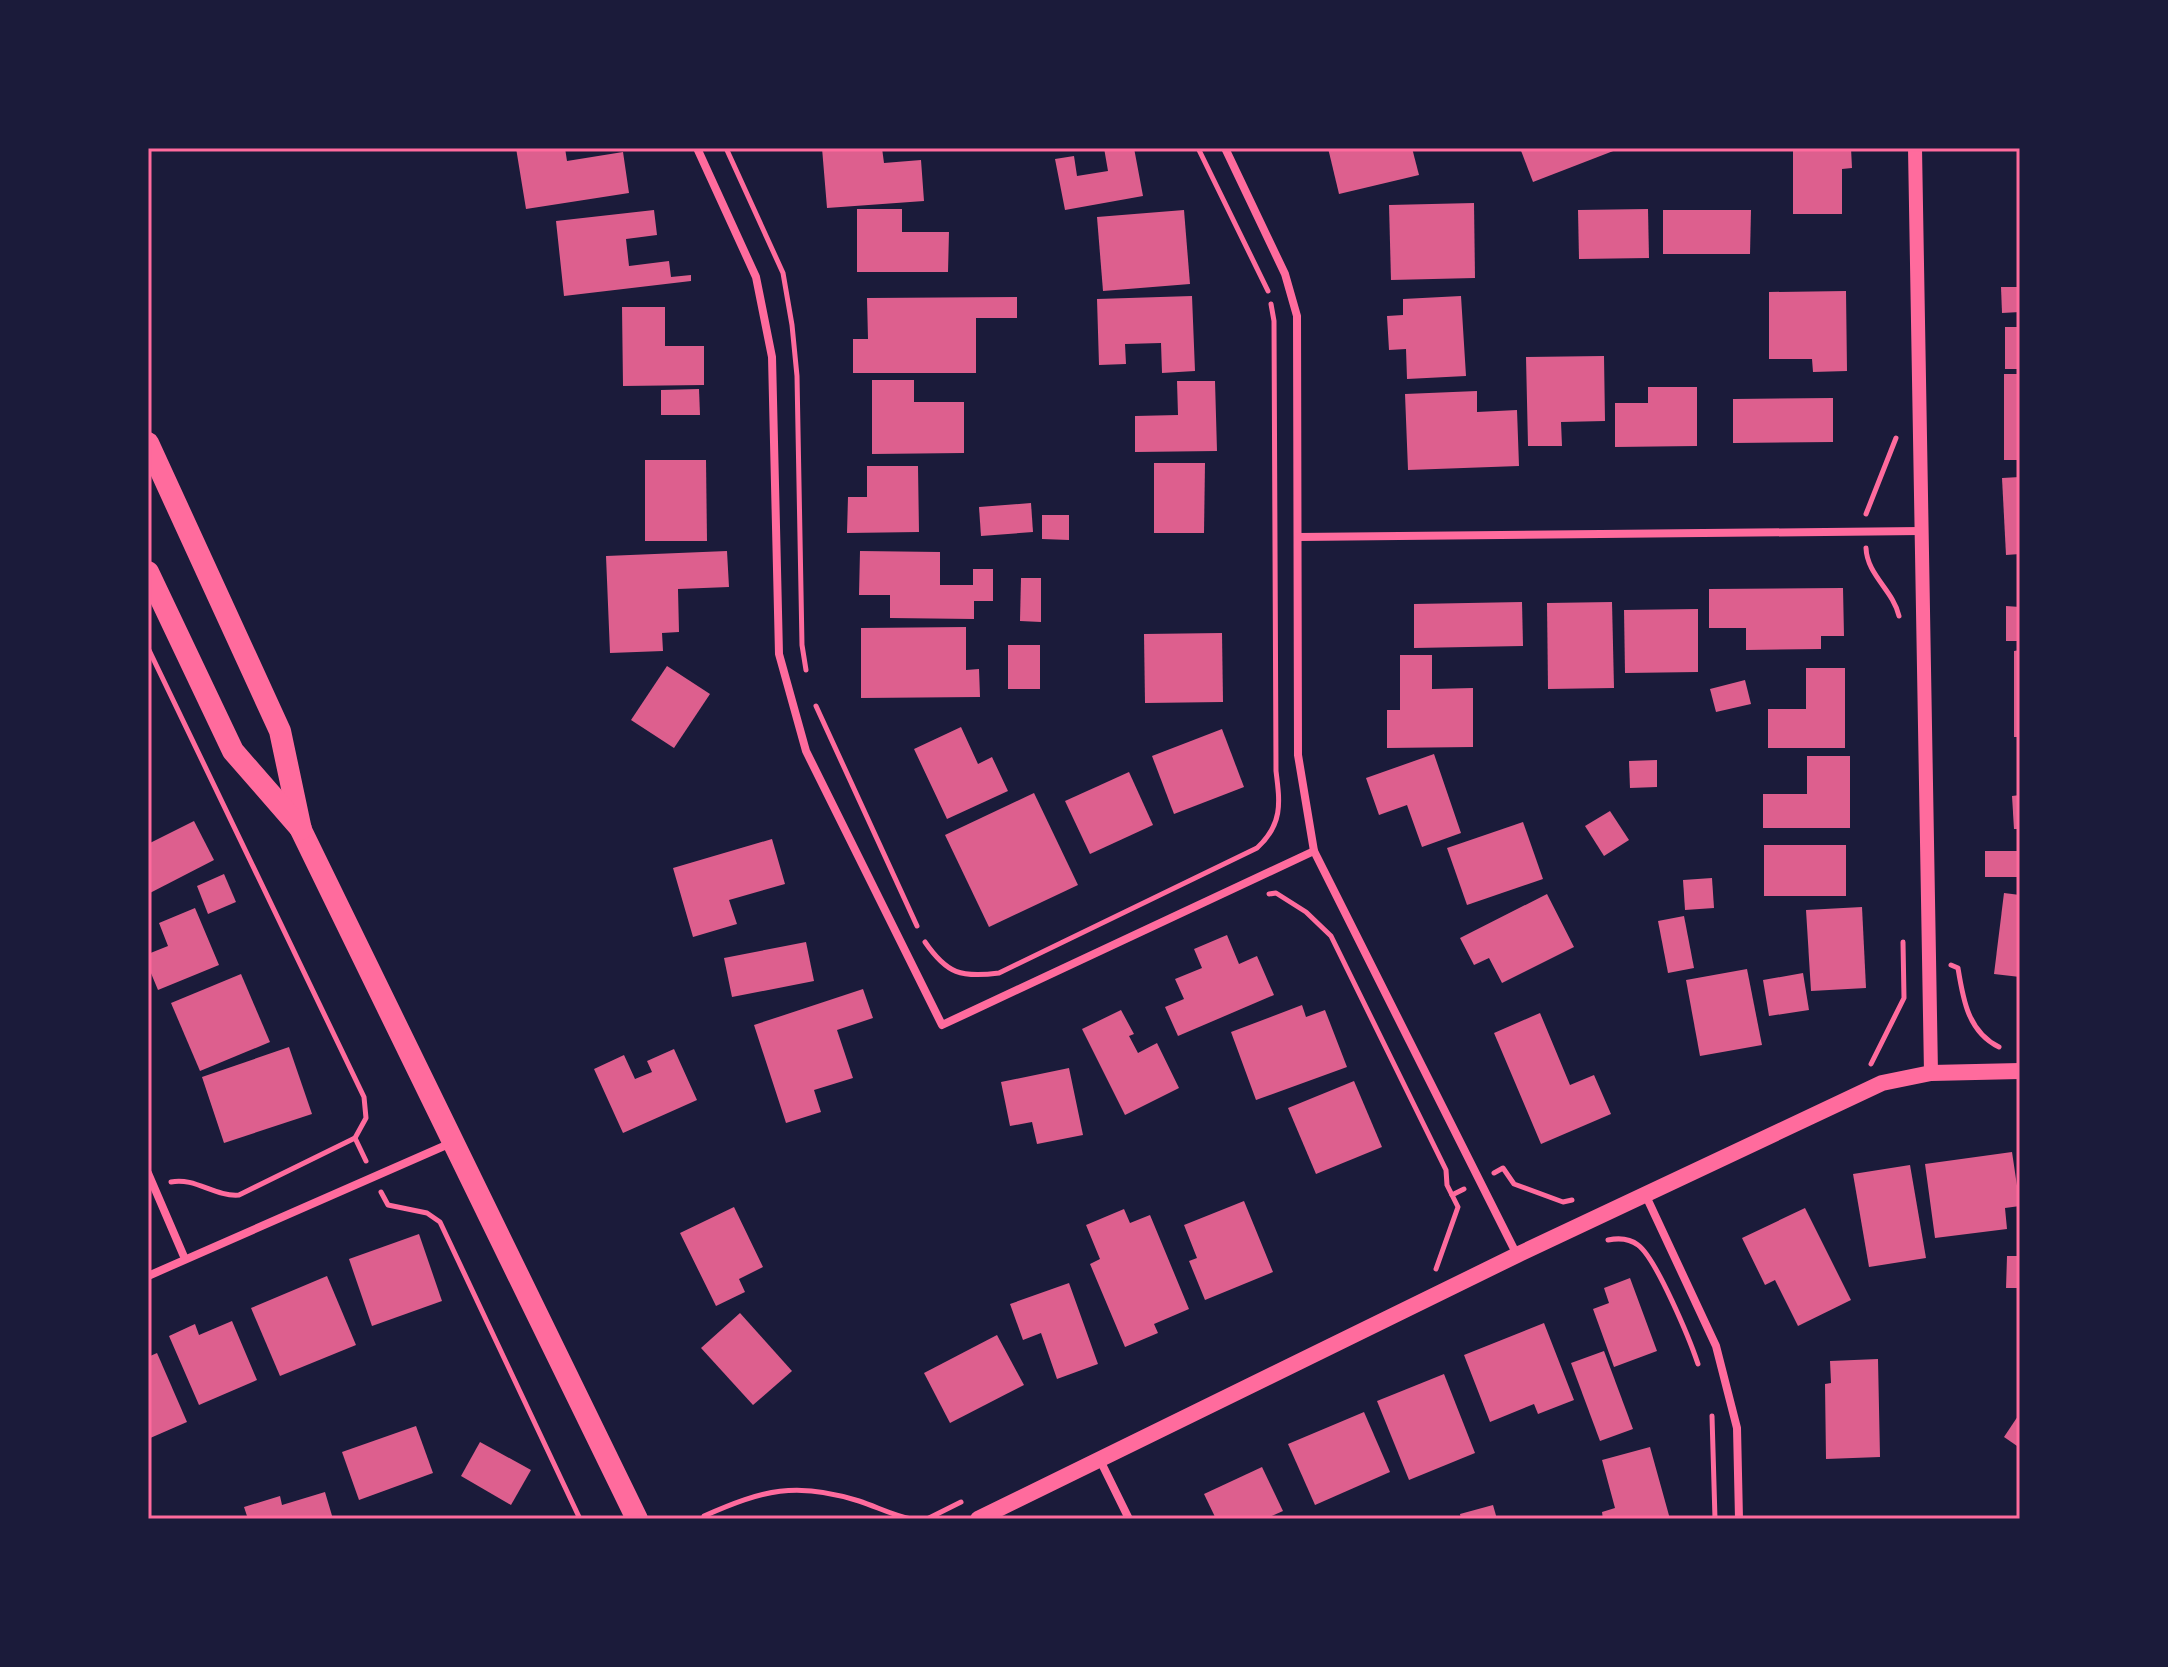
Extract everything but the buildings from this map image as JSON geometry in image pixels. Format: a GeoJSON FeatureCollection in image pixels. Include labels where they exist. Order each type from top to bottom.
{"type":"FeatureCollection","features":[{"type":"Feature","properties":{"kind":"highway"},"geometry":{"type":"LineString","coordinates":[[148,443],[280,731],[301,830],[637,1519]]}},
{"type":"Feature","properties":{"kind":"highway"},"geometry":{"type":"LineString","coordinates":[[148,572],[233,751],[301,830]]}},
{"type":"Feature","properties":{"kind":"main road"},"geometry":{"type":"LineString","coordinates":[[978,1519],[1517,1255],[1882,1083],[1931,1073],[2020,1071]]}},
{"type":"Feature","properties":{"kind":"street"},"geometry":{"type":"LineString","coordinates":[[697,148],[756,277],[772,357],[779,654],[806,751],[942,1025],[1314,851]]}},
{"type":"Feature","properties":{"kind":"street"},"geometry":{"type":"LineString","coordinates":[[1225,148],[1285,274],[1297,316],[1298,755],[1314,851],[1517,1255]]}},
{"type":"Feature","properties":{"kind":"street"},"geometry":{"type":"LineString","coordinates":[[1915,148],[1931,1073]]}},
{"type":"Feature","properties":{"kind":"street"},"geometry":{"type":"LineString","coordinates":[[1298,537],[1921,531]]}},
{"type":"Feature","properties":{"kind":"street"},"geometry":{"type":"LineString","coordinates":[[148,1276],[453,1143]]}},
{"type":"Feature","properties":{"kind":"street"},"geometry":{"type":"LineString","coordinates":[[148,1173],[185,1259]]}},
{"type":"Feature","properties":{"kind":"street"},"geometry":{"type":"LineString","coordinates":[[1646,1196],[1716,1346],[1737,1428],[1739,1519]]}},
{"type":"Feature","properties":{"kind":"street"},"geometry":{"type":"LineString","coordinates":[[1100,1460],[1129,1519]]}},
{"type":"Feature","properties":{"kind":"path"},"geometry":{"type":"LineString","coordinates":[[726,148],[783,273],[792,325],[797,376],[802,645],[807,673]]}},
{"type":"Feature","properties":{"kind":"path"},"geometry":{"type":"LineString","coordinates":[[814,702],[925,942],[938,961],[954,972],[978,976],[999,973],[1257,848],[1271,835],[1278,816],[1279,797],[1275,755],[1274,321],[1270,295],[1198,148]]}},
{"type":"Feature","properties":{"kind":"path"},"geometry":{"type":"LineString","coordinates":[[1867,508],[1897,435]]}},
{"type":"Feature","properties":{"kind":"path"},"geometry":{"type":"LineString","coordinates":[[1866,554],[1868,565],[1896,601],[1900,622]]}},
{"type":"Feature","properties":{"kind":"path"},"geometry":{"type":"LineString","coordinates":[[148,648],[364,1097],[366,1118],[355,1138],[239,1195],[227,1196],[182,1180],[172,1182]]}},
{"type":"Feature","properties":{"kind":"path"},"geometry":{"type":"LineString","coordinates":[[1263,895],[1276,893],[1306,912],[1331,936],[1446,1170],[1447,1185],[1458,1207]]}},
{"type":"Feature","properties":{"kind":"path"},"geometry":{"type":"LineString","coordinates":[[1858,1070],[1872,1064],[1904,998],[1903,929]]}},
{"type":"Feature","properties":{"kind":"path"},"geometry":{"type":"LineString","coordinates":[[1950,965],[1958,968],[1965,1006],[1974,1025],[1986,1041],[2002,1048],[2011,1048]]}},
{"type":"Feature","properties":{"kind":"path"},"geometry":{"type":"LineString","coordinates":[[355,1138],[363,1154]]}},
{"type":"Feature","properties":{"kind":"path"},"geometry":{"type":"LineString","coordinates":[[1495,1172],[1503,1168],[1514,1184],[1563,1202],[1572,1200]]}},
{"type":"Feature","properties":{"kind":"path"},"geometry":{"type":"LineString","coordinates":[[1452,1195],[1459,1192]]}},
{"type":"Feature","properties":{"kind":"path"},"geometry":{"type":"LineString","coordinates":[[382,1194],[388,1205],[427,1213],[440,1222],[580,1519]]}},
{"type":"Feature","properties":{"kind":"path"},"geometry":{"type":"LineString","coordinates":[[1604,1240],[1620,1238],[1638,1245],[1653,1264],[1699,1368]]}},
{"type":"Feature","properties":{"kind":"path"},"geometry":{"type":"LineString","coordinates":[[1710,1406],[1715,1519]]}},
{"type":"Feature","properties":{"kind":"path"},"geometry":{"type":"LineString","coordinates":[[703,1519],[756,1493],[796,1489],[832,1492],[891,1515],[911,1519]]}}]}
